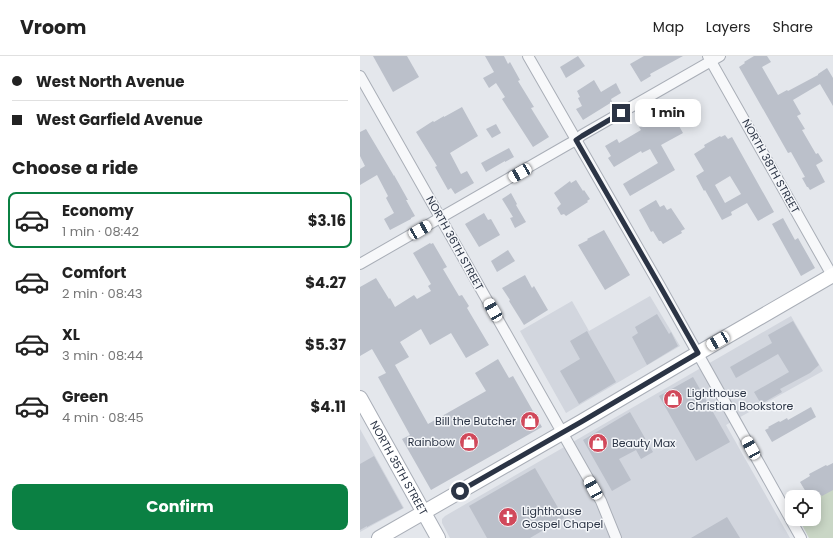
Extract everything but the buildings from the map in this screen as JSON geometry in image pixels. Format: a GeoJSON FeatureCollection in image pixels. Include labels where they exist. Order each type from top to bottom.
{"type":"FeatureCollection","features":[{"type":"Feature","properties":{"kind":"main road"},"geometry":{"type":"LineString","coordinates":[[379,538],[833,276]]}},
{"type":"Feature","properties":{"kind":"main road","name":"NORTH 35TH STREET"},"geometry":{"type":"LineString","coordinates":[[360,398],[438,538]]}},
{"type":"Feature","properties":{"kind":"street"},"geometry":{"type":"LineString","coordinates":[[528,56],[698,353],[801,538]]}},
{"type":"Feature","properties":{"kind":"street"},"geometry":{"type":"LineString","coordinates":[[360,264],[576,140],[713,58]]}},
{"type":"Feature","properties":{"kind":"street","name":"NORTH 38TH STREET"},"geometry":{"type":"LineString","coordinates":[[713,58],[833,276]]}},
{"type":"Feature","properties":{"kind":"street","name":"NORTH 36TH STREET"},"geometry":{"type":"LineString","coordinates":[[360,76],[601,501],[616,538]]}},
{"type":"Feature","properties":{"kind":"shaded area"},"geometry":{"type":"Polygon","coordinates":[[[650,296],[680,346],[566,413],[520,331],[572,301],[589,331],[650,296]]]}},
{"type":"Feature","properties":{"kind":"shaded area"},"geometry":{"type":"Polygon","coordinates":[[[791,316],[823,371],[726,425],[790,538],[450,538],[442,523],[442,519],[445,516],[791,316]]]}},
{"type":"Feature","properties":{"kind":"shaded area"},"geometry":{"type":"Polygon","coordinates":[[[360,429],[404,508],[360,532],[360,429]]]}},
{"type":"Feature","properties":{"kind":"green space"},"geometry":{"type":"Polygon","coordinates":[[[833,488],[833,538],[809,538],[803,526],[821,526],[821,495],[833,488]]]}},
{"type":"Feature","properties":{"kind":"place","name":"Lighthouse Christian Bookstore"},"geometry":{"type":"Point","coordinates":[673,399]}},
{"type":"Feature","properties":{"kind":"place","name":"Bill the Butcher"},"geometry":{"type":"Point","coordinates":[530,421]}},
{"type":"Feature","properties":{"kind":"place","name":"Rainbow"},"geometry":{"type":"Point","coordinates":[469,442]}},
{"type":"Feature","properties":{"kind":"place","name":"Beauty Max"},"geometry":{"type":"Point","coordinates":[598,443]}},
{"type":"Feature","properties":{"kind":"place","name":"Lighthouse Gospel Chapel"},"geometry":{"type":"Point","coordinates":[508,517]}},
{"type":"Feature","properties":{"kind":"route"},"geometry":{"type":"LineString","coordinates":[[460,491],[698,353],[576,140],[621,113]]}}]}
